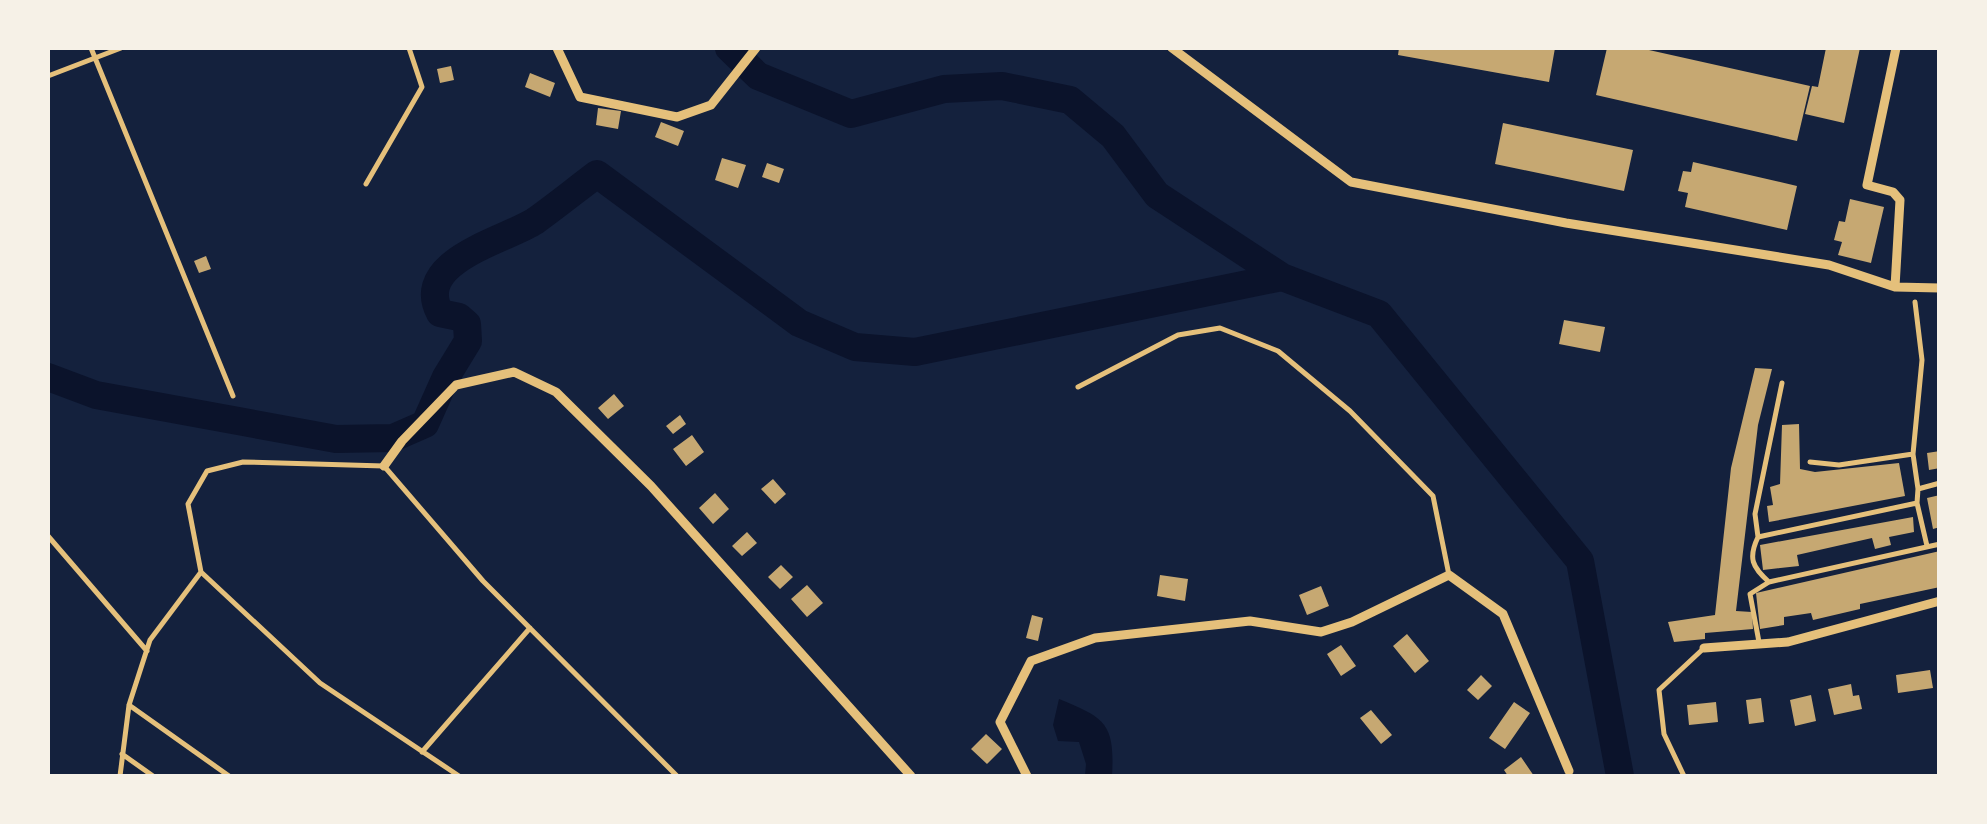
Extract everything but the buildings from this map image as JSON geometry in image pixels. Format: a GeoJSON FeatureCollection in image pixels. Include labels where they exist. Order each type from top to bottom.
{"type":"FeatureCollection","features":[{"type":"Feature","properties":{"kind":"street"},"geometry":{"type":"LineString","coordinates":[[557,48],[580,96],[677,118],[711,105],[756,48]]}},
{"type":"Feature","properties":{"kind":"street"},"geometry":{"type":"LineString","coordinates":[[1172,48],[1351,182],[1566,223],[1829,265],[1896,288],[1940,288]]}},
{"type":"Feature","properties":{"kind":"street"},"geometry":{"type":"LineString","coordinates":[[1896,48],[1868,185],[1894,192],[1900,200],[1896,288]]}},
{"type":"Feature","properties":{"kind":"street"},"geometry":{"type":"LineString","coordinates":[[384,466],[402,441],[456,385],[514,372],[556,392],[651,486],[911,776]]}},
{"type":"Feature","properties":{"kind":"street"},"geometry":{"type":"LineString","coordinates":[[1027,776],[1000,722],[1031,661],[1095,638],[1250,622],[1321,632],[1352,622],[1449,576],[1503,614],[1570,774]]}},
{"type":"Feature","properties":{"kind":"street"},"geometry":{"type":"LineString","coordinates":[[1704,648],[1788,642],[1940,601]]}},
{"type":"Feature","properties":{"kind":"lane"},"geometry":{"type":"LineString","coordinates":[[91,48],[233,396]]}},
{"type":"Feature","properties":{"kind":"lane"},"geometry":{"type":"LineString","coordinates":[[48,76],[120,48]]}},
{"type":"Feature","properties":{"kind":"lane"},"geometry":{"type":"LineString","coordinates":[[366,184],[422,87],[409,48]]}},
{"type":"Feature","properties":{"kind":"lane"},"geometry":{"type":"LineString","coordinates":[[1915,302],[1922,360],[1913,454],[1917,503],[1928,546]]}},
{"type":"Feature","properties":{"kind":"lane"},"geometry":{"type":"LineString","coordinates":[[1078,387],[1178,334],[1220,328],[1278,351],[1350,411],[1432,496],[1449,576]]}},
{"type":"Feature","properties":{"kind":"lane"},"geometry":{"type":"LineString","coordinates":[[1768,582],[1754,568],[1751,552],[1758,537],[1755,514],[1782,383]]}},
{"type":"Feature","properties":{"kind":"lane"},"geometry":{"type":"LineString","coordinates":[[1810,462],[1839,465],[1913,454]]}},
{"type":"Feature","properties":{"kind":"lane"},"geometry":{"type":"LineString","coordinates":[[459,776],[320,683],[201,572],[188,504],[207,471],[243,462],[384,466],[483,581],[676,776]]}},
{"type":"Feature","properties":{"kind":"lane"},"geometry":{"type":"LineString","coordinates":[[1918,489],[1940,484]]}},
{"type":"Feature","properties":{"kind":"lane"},"geometry":{"type":"LineString","coordinates":[[1758,537],[1917,503]]}},
{"type":"Feature","properties":{"kind":"lane"},"geometry":{"type":"LineString","coordinates":[[48,536],[147,651]]}},
{"type":"Feature","properties":{"kind":"lane"},"geometry":{"type":"LineString","coordinates":[[1760,645],[1750,594],[1768,582],[1940,544]]}},
{"type":"Feature","properties":{"kind":"lane"},"geometry":{"type":"LineString","coordinates":[[120,776],[129,705],[150,640],[201,572]]}},
{"type":"Feature","properties":{"kind":"lane"},"geometry":{"type":"LineString","coordinates":[[422,752],[530,628]]}},
{"type":"Feature","properties":{"kind":"lane"},"geometry":{"type":"LineString","coordinates":[[1684,776],[1664,734],[1658,690],[1704,648]]}},
{"type":"Feature","properties":{"kind":"lane"},"geometry":{"type":"LineString","coordinates":[[129,705],[229,776]]}},
{"type":"Feature","properties":{"kind":"lane"},"geometry":{"type":"LineString","coordinates":[[122,754],[153,776]]}},
{"type":"Feature","properties":{"kind":"water"},"geometry":{"type":"Polygon","coordinates":[[[1059,699],[1088,712],[1104,725],[1112,745],[1112,776],[1085,776],[1086,764],[1079,742],[1058,741],[1053,725],[1059,699]]]}},
{"type":"Feature","properties":{"kind":"waterway"},"geometry":{"type":"LineString","coordinates":[[729,48],[758,76],[851,114],[944,89],[1002,86],[1070,100],[1113,136],[1157,195],[1282,277]]}},
{"type":"Feature","properties":{"kind":"waterway"},"geometry":{"type":"LineString","coordinates":[[48,377],[96,395],[336,439],[393,438],[425,424],[468,341],[467,324],[459,317],[440,313],[435,295],[439,279],[466,255],[535,221],[597,174],[799,323],[855,347],[915,352],[1282,277],[1379,314],[1580,561],[1620,776]]}}]}
